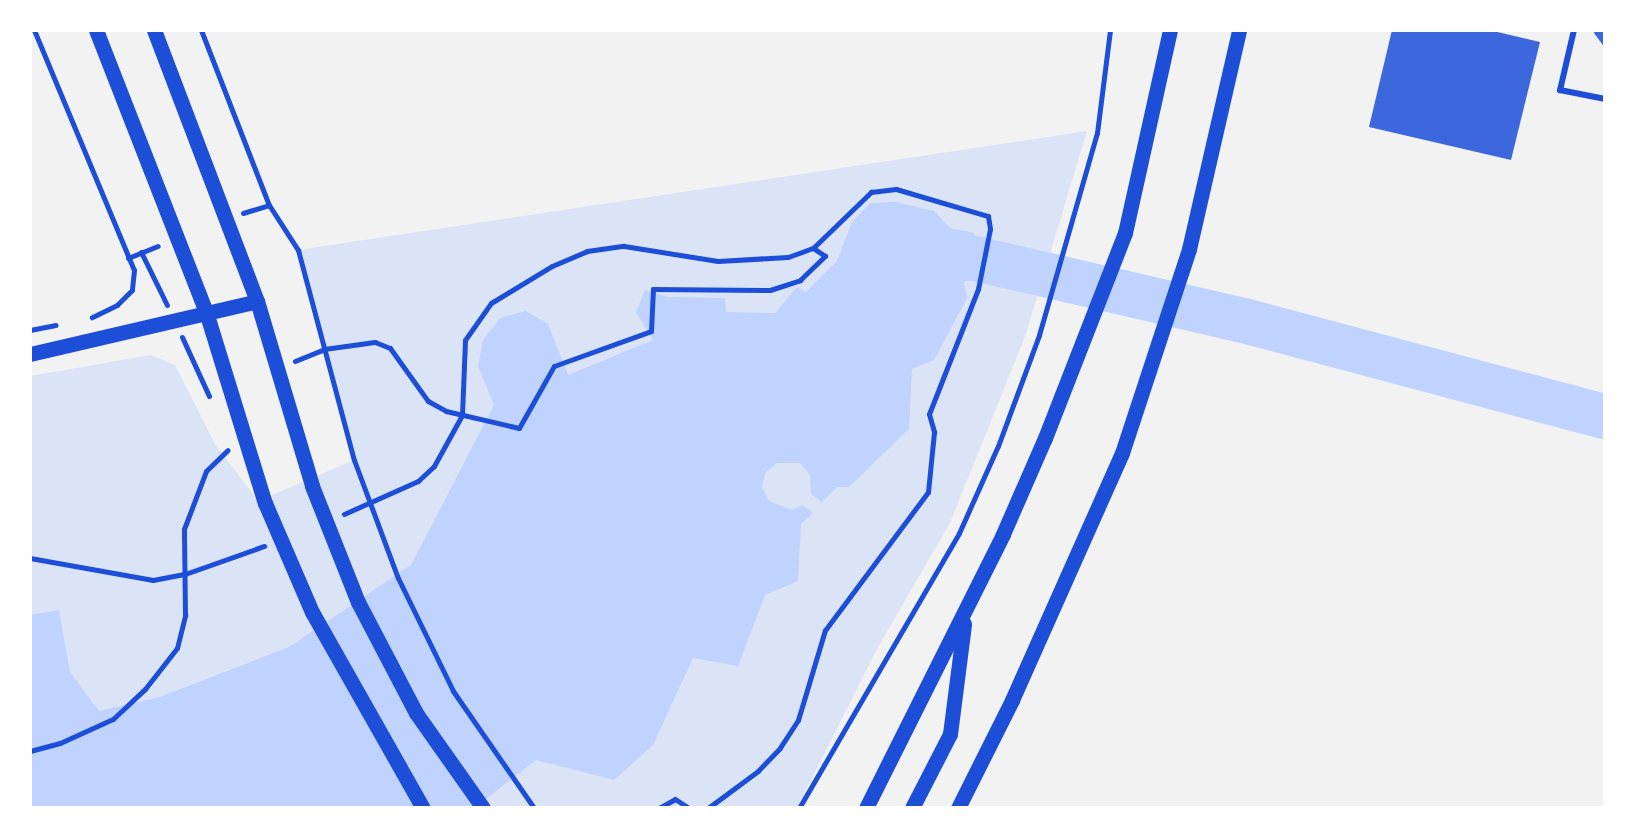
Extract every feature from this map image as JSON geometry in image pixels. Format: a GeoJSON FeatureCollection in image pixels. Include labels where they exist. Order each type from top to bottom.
{"type":"FeatureCollection","features":[{"type":"Feature","properties":{"kind":"street"},"geometry":{"type":"LineString","coordinates":[[96,30],[207,315],[265,503],[312,612],[423,808]]}},
{"type":"Feature","properties":{"kind":"street"},"geometry":{"type":"LineString","coordinates":[[154,30],[257,301],[312,486],[383,656],[442,753],[482,808]]}},
{"type":"Feature","properties":{"kind":"street"},"geometry":{"type":"LineString","coordinates":[[866,808],[966,610],[1045,438],[1124,233],[1170,30]]}},
{"type":"Feature","properties":{"kind":"street"},"geometry":{"type":"LineString","coordinates":[[958,808],[1076,561],[1122,453],[1189,249],[1240,30]]}},
{"type":"Feature","properties":{"kind":"street"},"geometry":{"type":"LineString","coordinates":[[30,354],[257,301]]}},
{"type":"Feature","properties":{"kind":"street"},"geometry":{"type":"LineString","coordinates":[[912,808],[950,734],[966,610]]}},
{"type":"Feature","properties":{"kind":"lane"},"geometry":{"type":"LineString","coordinates":[[1574,30],[1560,90],[1605,98]]}},
{"type":"Feature","properties":{"kind":"path"},"geometry":{"type":"LineString","coordinates":[[34,30],[134,270],[132,290],[117,305],[78,320]]}},
{"type":"Feature","properties":{"kind":"path"},"geometry":{"type":"LineString","coordinates":[[200,30],[269,205],[298,250],[354,460],[398,578],[434,657],[470,720],[534,808]]}},
{"type":"Feature","properties":{"kind":"path"},"geometry":{"type":"LineString","coordinates":[[798,808],[959,533],[998,446],[1039,335],[1096,133],[1110,30]]}},
{"type":"Feature","properties":{"kind":"path"},"geometry":{"type":"LineString","coordinates":[[334,518],[418,481],[450,442],[462,415],[465,340],[490,302],[552,266],[587,251],[624,246],[718,261],[755,262],[813,248],[870,192],[896,189],[982,212],[990,229],[978,289],[929,414],[934,432],[928,492],[825,630],[798,720],[780,748],[758,771],[708,808]]}},
{"type":"Feature","properties":{"kind":"path"},"geometry":{"type":"LineString","coordinates":[[226,219],[269,205]]}},
{"type":"Feature","properties":{"kind":"path"},"geometry":{"type":"LineString","coordinates":[[128,258],[177,239]]}},
{"type":"Feature","properties":{"kind":"path"},"geometry":{"type":"LineString","coordinates":[[324,349],[375,342],[390,348],[428,401],[462,415],[520,428],[554,366],[651,331],[653,288],[770,290],[800,280],[825,256],[813,248]]}},
{"type":"Feature","properties":{"kind":"path"},"geometry":{"type":"LineString","coordinates":[[141,252],[216,414]]}},
{"type":"Feature","properties":{"kind":"path"},"geometry":{"type":"LineString","coordinates":[[30,330],[62,324]]}},
{"type":"Feature","properties":{"kind":"path"},"geometry":{"type":"LineString","coordinates":[[30,751],[60,743],[113,719],[160,672],[177,648],[185,615],[184,529],[206,471],[230,448]]}},
{"type":"Feature","properties":{"kind":"path"},"geometry":{"type":"LineString","coordinates":[[30,558],[154,580],[185,574],[267,545]]}},
{"type":"Feature","properties":{"kind":"path"},"geometry":{"type":"LineString","coordinates":[[660,808],[674,799],[689,808]]}},
{"type":"Feature","properties":{"kind":"shaded area"},"geometry":{"type":"Polygon","coordinates":[[[1087,131],[1026,334],[950,523],[877,649],[797,808],[30,808],[30,376],[151,355],[175,365],[215,444],[258,501],[354,460],[298,250],[1087,131]]]}},
{"type":"Feature","properties":{"kind":"water"},"geometry":{"type":"Polygon","coordinates":[[[896,202],[934,211],[950,228],[975,233],[964,282],[967,298],[934,360],[912,369],[909,429],[849,487],[837,487],[822,502],[811,494],[810,475],[800,463],[777,463],[765,473],[762,487],[769,501],[792,510],[802,505],[813,513],[801,524],[798,581],[765,595],[738,666],[693,658],[653,745],[614,780],[536,760],[474,808],[30,808],[30,615],[59,610],[70,672],[99,711],[160,697],[289,647],[411,565],[494,405],[478,366],[483,340],[500,318],[526,311],[548,324],[568,375],[653,340],[636,312],[645,290],[669,297],[725,298],[726,312],[775,313],[797,287],[806,292],[837,261],[852,222],[870,203],[896,202]]]}},
{"type":"Feature","properties":{"kind":"building"},"geometry":{"type":"Polygon","coordinates":[[[1392,30],[1489,30],[1540,42],[1511,160],[1369,127],[1392,30]]]}},
{"type":"Feature","properties":{"kind":"building"},"geometry":{"type":"Polygon","coordinates":[[[1605,30],[1605,48],[1594,33],[1605,30]]]}},
{"type":"Feature","properties":{"kind":"waterway"},"geometry":{"type":"LineString","coordinates":[[908,268],[970,257],[1243,320],[1605,416]]}}]}
